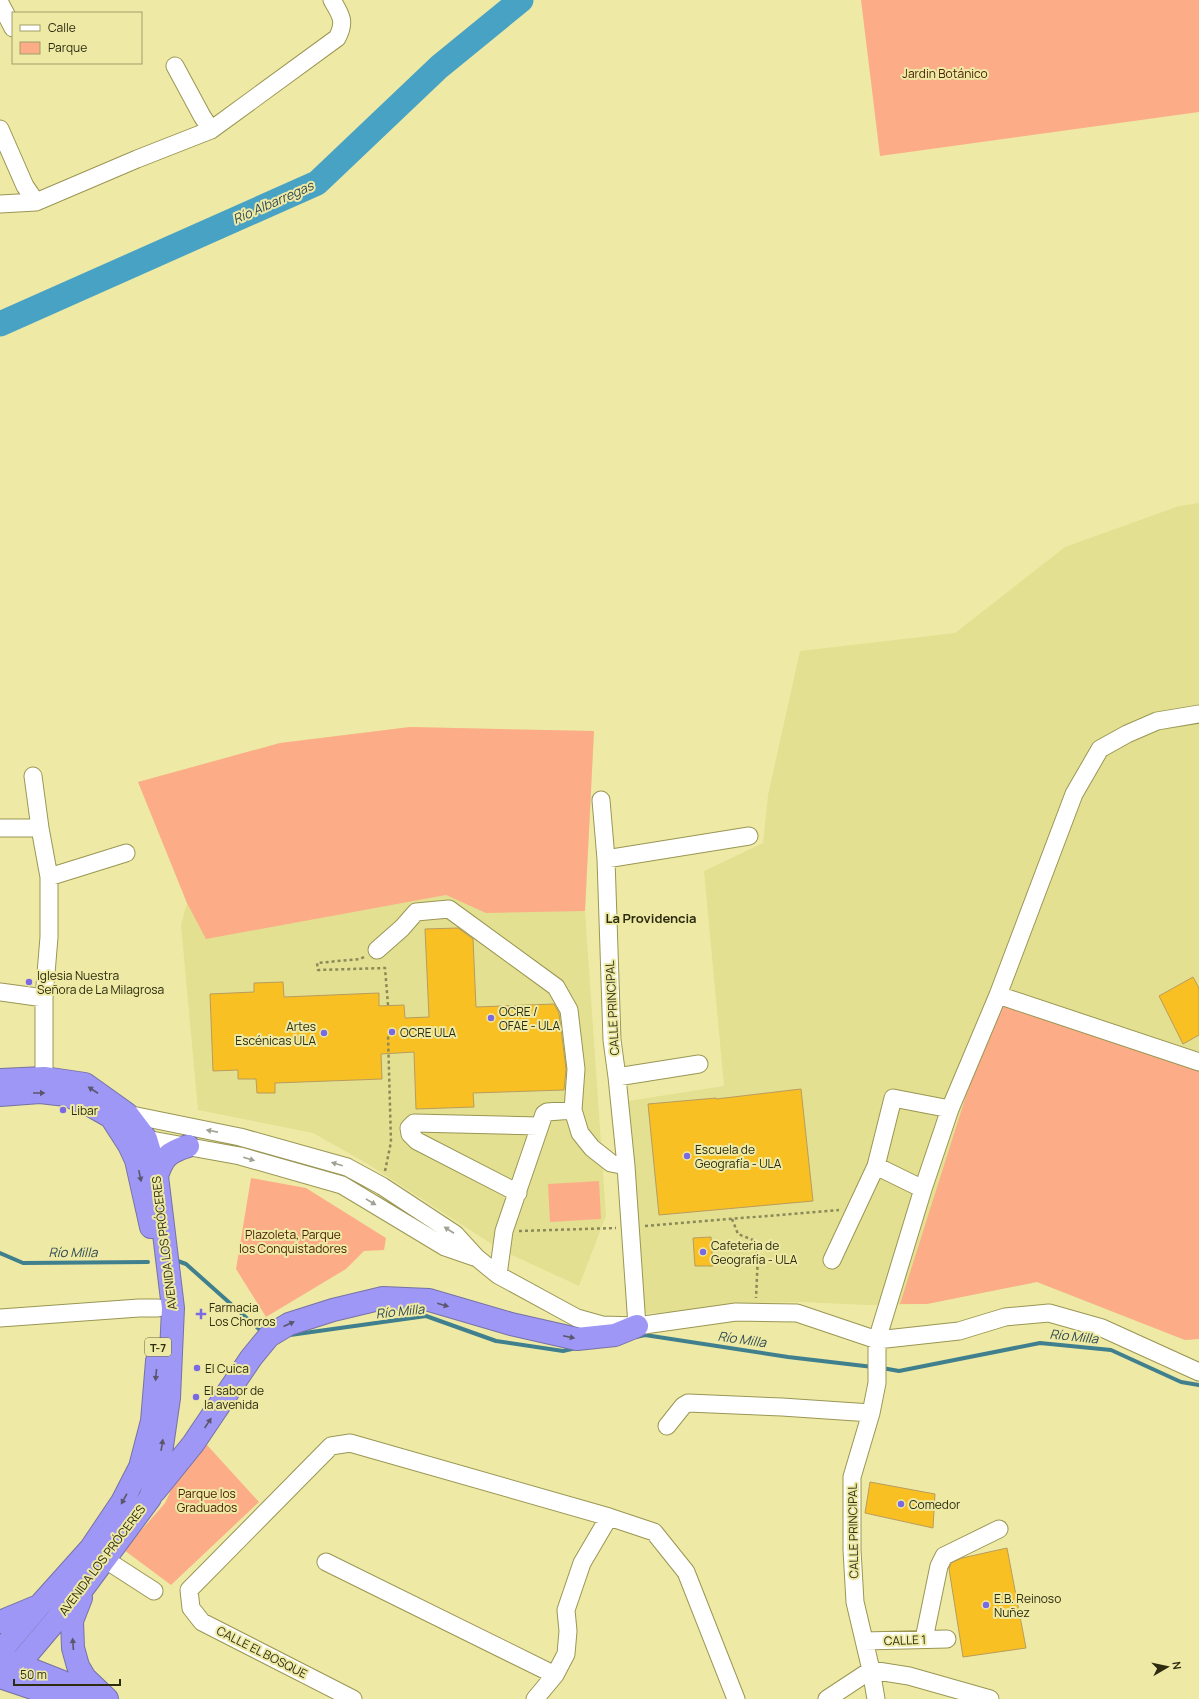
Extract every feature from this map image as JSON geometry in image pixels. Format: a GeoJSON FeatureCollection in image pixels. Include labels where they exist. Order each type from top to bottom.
{"type":"FeatureCollection","features":[{"type":"Feature","properties":{"kind":"highway","name":"AVENIDA LOS PRÓCERES"},"geometry":{"type":"LineString","coordinates":[[0,1080],[44,1078],[85,1084],[119,1116],[138,1142],[157,1176],[173,1308],[170,1398],[158,1474],[150,1498],[106,1560],[84,1587],[4,1671]]}},
{"type":"Feature","properties":{"kind":"highway","name":"AVENIDA LOS PRÓCERES"},"geometry":{"type":"LineString","coordinates":[[0,1095],[40,1092],[66,1095],[119,1116]]}},
{"type":"Feature","properties":{"kind":"highway","name":"AVENIDA LOS PRÓCERES"},"geometry":{"type":"LineString","coordinates":[[0,1652],[91,1548],[122,1502],[140,1467],[152,1422],[158,1353],[158,1308],[151,1227],[136,1160],[138,1142]]}},
{"type":"Feature","properties":{"kind":"highway"},"geometry":{"type":"LineString","coordinates":[[157,1176],[160,1165],[168,1155],[188,1146]]}},
{"type":"Feature","properties":{"kind":"highway"},"geometry":{"type":"LineString","coordinates":[[150,1498],[193,1444],[251,1358],[269,1336],[289,1324],[333,1310],[383,1298],[429,1300],[511,1324],[577,1339],[615,1335],[637,1326]]}},
{"type":"Feature","properties":{"kind":"highway"},"geometry":{"type":"LineString","coordinates":[[84,1587],[72,1621],[73,1648],[78,1666],[85,1678],[107,1699]]}},
{"type":"Feature","properties":{"kind":"highway"},"geometry":{"type":"LineString","coordinates":[[0,1622],[39,1606]]}},
{"type":"Feature","properties":{"kind":"highway"},"geometry":{"type":"LineString","coordinates":[[4,1671],[107,1699]]}},
{"type":"Feature","properties":{"kind":"highway"},"geometry":{"type":"LineString","coordinates":[[4,1671],[65,1699]]}},
{"type":"Feature","properties":{"kind":"street"},"geometry":{"type":"LineString","coordinates":[[0,204],[36,202],[137,159],[211,130],[337,38],[342,29],[342,18],[332,0]]}},
{"type":"Feature","properties":{"kind":"street"},"geometry":{"type":"LineString","coordinates":[[0,3],[12,26]]}},
{"type":"Feature","properties":{"kind":"street"},"geometry":{"type":"LineString","coordinates":[[175,66],[211,130]]}},
{"type":"Feature","properties":{"kind":"street"},"geometry":{"type":"LineString","coordinates":[[0,128],[25,186],[36,202]]}},
{"type":"Feature","properties":{"kind":"street","name":"CALLE PRINCIPAL"},"geometry":{"type":"LineString","coordinates":[[876,1699],[871,1670],[855,1602],[852,1550],[852,1477],[871,1413],[877,1383],[877,1340],[923,1189],[950,1109],[998,995],[1074,794],[1100,749],[1127,734],[1157,721],[1199,714]]}},
{"type":"Feature","properties":{"kind":"street"},"geometry":{"type":"LineString","coordinates":[[33,776],[40,828],[49,877],[49,937],[44,998],[44,1078]]}},
{"type":"Feature","properties":{"kind":"street","name":"CALLE PRINCIPAL"},"geometry":{"type":"LineString","coordinates":[[601,800],[606,859],[612,1040],[618,1077],[626,1166],[637,1326]]}},
{"type":"Feature","properties":{"kind":"street"},"geometry":{"type":"LineString","coordinates":[[0,828],[40,828]]}},
{"type":"Feature","properties":{"kind":"street"},"geometry":{"type":"LineString","coordinates":[[606,859],[750,836]]}},
{"type":"Feature","properties":{"kind":"street"},"geometry":{"type":"LineString","coordinates":[[49,877],[126,853]]}},
{"type":"Feature","properties":{"kind":"street"},"geometry":{"type":"LineString","coordinates":[[377,950],[402,928],[416,912],[449,909],[556,987],[569,1010],[576,1069],[573,1110],[580,1133],[592,1148],[611,1163],[626,1166]]}},
{"type":"Feature","properties":{"kind":"street"},"geometry":{"type":"LineString","coordinates":[[0,992],[44,998]]}},
{"type":"Feature","properties":{"kind":"street"},"geometry":{"type":"LineString","coordinates":[[998,995],[1199,1062]]}},
{"type":"Feature","properties":{"kind":"street"},"geometry":{"type":"LineString","coordinates":[[618,1077],[699,1064]]}},
{"type":"Feature","properties":{"kind":"street"},"geometry":{"type":"LineString","coordinates":[[832,1260],[876,1166],[893,1098],[950,1109]]}},
{"type":"Feature","properties":{"kind":"street"},"geometry":{"type":"LineString","coordinates":[[498,1275],[504,1231],[544,1114],[547,1112],[573,1110]]}},
{"type":"Feature","properties":{"kind":"street"},"geometry":{"type":"LineString","coordinates":[[119,1116],[240,1136],[347,1167],[382,1186],[456,1234],[476,1258],[498,1275],[577,1318],[602,1326],[637,1326],[736,1312],[797,1313],[877,1340],[959,1331],[1005,1317],[1049,1313],[1102,1328],[1199,1372]]}},
{"type":"Feature","properties":{"kind":"street"},"geometry":{"type":"LineString","coordinates":[[518,1193],[417,1141],[410,1134],[409,1128],[414,1123],[539,1126]]}},
{"type":"Feature","properties":{"kind":"street"},"geometry":{"type":"LineString","coordinates":[[138,1142],[188,1146],[240,1156],[342,1185],[445,1247],[476,1258]]}},
{"type":"Feature","properties":{"kind":"street"},"geometry":{"type":"LineString","coordinates":[[876,1166],[923,1189]]}},
{"type":"Feature","properties":{"kind":"street"},"geometry":{"type":"LineString","coordinates":[[0,1318],[139,1308],[158,1308]]}},
{"type":"Feature","properties":{"kind":"street"},"geometry":{"type":"LineString","coordinates":[[667,1426],[683,1406],[688,1403],[871,1413]]}},
{"type":"Feature","properties":{"kind":"street","name":"CALLE EL BOSQUE"},"geometry":{"type":"LineString","coordinates":[[353,1699],[202,1622],[191,1608],[189,1590],[331,1446],[340,1443],[350,1443],[608,1516]]}},
{"type":"Feature","properties":{"kind":"street"},"geometry":{"type":"LineString","coordinates":[[534,1699],[556,1675],[566,1654],[568,1631],[566,1610],[582,1563],[608,1516],[654,1532],[686,1572],[736,1699]]}},
{"type":"Feature","properties":{"kind":"street"},"geometry":{"type":"LineString","coordinates":[[924,1640],[939,1566],[944,1556],[999,1529]]}},
{"type":"Feature","properties":{"kind":"street"},"geometry":{"type":"LineString","coordinates":[[106,1560],[154,1591]]}},
{"type":"Feature","properties":{"kind":"street"},"geometry":{"type":"LineString","coordinates":[[326,1562],[556,1675]]}},
{"type":"Feature","properties":{"kind":"street","name":"CALLE 1"},"geometry":{"type":"LineString","coordinates":[[864,1641],[946,1639]]}},
{"type":"Feature","properties":{"kind":"street"},"geometry":{"type":"LineString","coordinates":[[827,1699],[871,1670],[909,1676],[990,1699]]}},
{"type":"Feature","properties":{"kind":"path"},"geometry":{"type":"LineString","coordinates":[[377,950],[360,959],[318,963],[318,970],[385,968],[388,1005]]}},
{"type":"Feature","properties":{"kind":"path"},"geometry":{"type":"LineString","coordinates":[[382,1186],[391,1142],[388,1035]]}},
{"type":"Feature","properties":{"kind":"path"},"geometry":{"type":"LineString","coordinates":[[732,1219],[738,1234],[753,1240],[758,1255],[757,1294],[752,1312]]}},
{"type":"Feature","properties":{"kind":"path"},"geometry":{"type":"LineString","coordinates":[[504,1231],[630,1228]]}},
{"type":"Feature","properties":{"kind":"shaded area"},"geometry":{"type":"Polygon","coordinates":[[[1199,503],[1199,1339],[1185,1340],[1037,1282],[926,1304],[865,1305],[803,1302],[741,1303],[672,1312],[636,1314],[628,1101],[724,1086],[704,871],[763,843],[768,795],[800,651],[955,633],[1065,547],[1179,506],[1199,503]]]}},
{"type":"Feature","properties":{"kind":"shaded area","name":"OCRE ULA"},"geometry":{"type":"Polygon","coordinates":[[[410,727],[594,731],[585,911],[606,1216],[579,1286],[501,1250],[366,1163],[313,1133],[198,1110],[181,925],[187,903],[138,782],[280,743],[410,727]]]}},
{"type":"Feature","properties":{"kind":"green space","name":"Jardin Botánico"},"geometry":{"type":"Polygon","coordinates":[[[861,0],[1199,0],[1199,112],[880,156],[861,0]]]}},
{"type":"Feature","properties":{"kind":"green space"},"geometry":{"type":"Polygon","coordinates":[[[410,727],[594,731],[585,911],[486,913],[446,895],[206,939],[187,903],[138,782],[280,743],[410,727]]]}},
{"type":"Feature","properties":{"kind":"green space"},"geometry":{"type":"Polygon","coordinates":[[[998,995],[1199,1062],[1199,1339],[1185,1340],[1037,1282],[927,1304],[900,1304],[998,995]]]}},
{"type":"Feature","properties":{"kind":"green space","name":"Plazoleta, Parque los Conquistadores"},"geometry":{"type":"Polygon","coordinates":[[[251,1178],[306,1188],[386,1238],[384,1250],[364,1251],[346,1269],[266,1317],[236,1269],[251,1178]]]}},
{"type":"Feature","properties":{"kind":"green space"},"geometry":{"type":"Polygon","coordinates":[[[599,1181],[601,1219],[550,1222],[548,1184],[599,1181]]]}},
{"type":"Feature","properties":{"kind":"green space","name":"Parque los Graduados"},"geometry":{"type":"Polygon","coordinates":[[[197,1434],[259,1502],[171,1585],[124,1550],[165,1503],[197,1434]]]}},
{"type":"Feature","properties":{"kind":"building"},"geometry":{"type":"Polygon","coordinates":[[[458,928],[473,939],[476,1007],[554,1004],[559,1013],[566,1069],[564,1090],[473,1093],[474,1107],[416,1109],[414,1052],[381,1054],[382,1079],[275,1083],[275,1093],[257,1093],[256,1079],[238,1079],[238,1070],[213,1071],[210,994],[254,992],[254,983],[283,982],[284,997],[379,993],[379,1006],[404,1005],[405,1018],[429,1017],[425,929],[458,928]]]}},
{"type":"Feature","properties":{"kind":"building"},"geometry":{"type":"Polygon","coordinates":[[[1193,977],[1199,988],[1199,1035],[1183,1044],[1159,996],[1193,977]]]}},
{"type":"Feature","properties":{"kind":"building"},"geometry":{"type":"Polygon","coordinates":[[[801,1089],[813,1201],[659,1215],[648,1104],[716,1099],[801,1089]]]}},
{"type":"Feature","properties":{"kind":"building","name":"Cafeteria de Geografía - ULA"},"geometry":{"type":"Polygon","coordinates":[[[711,1237],[713,1266],[695,1266],[693,1238],[711,1237]]]}},
{"type":"Feature","properties":{"kind":"building","name":"Comedor"},"geometry":{"type":"Polygon","coordinates":[[[870,1482],[935,1494],[933,1528],[865,1513],[870,1482]]]}},
{"type":"Feature","properties":{"kind":"building","name":"E.B. Reinoso Nuñez"},"geometry":{"type":"Polygon","coordinates":[[[1007,1548],[1026,1648],[963,1657],[949,1569],[951,1563],[962,1558],[1007,1548]]]}},
{"type":"Feature","properties":{"kind":"waterway","name":"Río Albarregas"},"geometry":{"type":"LineString","coordinates":[[0,324],[317,183],[439,67],[521,0]]}},
{"type":"Feature","properties":{"kind":"waterway","name":"Río Milla"},"geometry":{"type":"LineString","coordinates":[[0,1253],[23,1263],[148,1262]]}},
{"type":"Feature","properties":{"kind":"waterway","name":"Río Milla"},"geometry":{"type":"LineString","coordinates":[[175,1260],[186,1264],[259,1329]]}},
{"type":"Feature","properties":{"kind":"waterway","name":"Río Milla"},"geometry":{"type":"LineString","coordinates":[[290,1335],[426,1316],[496,1341],[563,1351],[576,1348]]}},
{"type":"Feature","properties":{"kind":"waterway","name":"Río Milla"},"geometry":{"type":"LineString","coordinates":[[636,1337],[645,1335],[788,1357],[873,1367]]}},
{"type":"Feature","properties":{"kind":"waterway","name":"Río Milla"},"geometry":{"type":"LineString","coordinates":[[882,1368],[899,1371],[1040,1343],[1111,1350],[1181,1382],[1199,1385]]}},
{"type":"Feature","properties":{"kind":"place","name":"Iglesia Nuestra Señora de La Milagrosa"},"geometry":{"type":"Point","coordinates":[29,982]}},
{"type":"Feature","properties":{"kind":"place","name":"OCRE / OFAE - ULA"},"geometry":{"type":"Point","coordinates":[491,1018]}},
{"type":"Feature","properties":{"kind":"place","name":"OCRE ULA"},"geometry":{"type":"Point","coordinates":[392,1032]}},
{"type":"Feature","properties":{"kind":"place","name":"Artes Escénicas ULA"},"geometry":{"type":"Point","coordinates":[324,1033]}},
{"type":"Feature","properties":{"kind":"place","name":"Libar"},"geometry":{"type":"Point","coordinates":[63,1110]}},
{"type":"Feature","properties":{"kind":"place","name":"Escuela de Geografía - ULA"},"geometry":{"type":"Point","coordinates":[687,1156]}},
{"type":"Feature","properties":{"kind":"place","name":"Cafeteria de Geografía - ULA"},"geometry":{"type":"Point","coordinates":[703,1252]}},
{"type":"Feature","properties":{"kind":"place","name":"Farmacia Los Chorros"},"geometry":{"type":"Point","coordinates":[201,1314]}},
{"type":"Feature","properties":{"kind":"place","name":"El Cuica"},"geometry":{"type":"Point","coordinates":[197,1368]}},
{"type":"Feature","properties":{"kind":"place","name":"El sabor de la avenida"},"geometry":{"type":"Point","coordinates":[196,1397]}},
{"type":"Feature","properties":{"kind":"place","name":"Comedor"},"geometry":{"type":"Point","coordinates":[901,1504]}},
{"type":"Feature","properties":{"kind":"place","name":"E.B. Reinoso Nuñez"},"geometry":{"type":"Point","coordinates":[986,1605]}},
{"type":"Feature","properties":{"kind":"district","name":"La Providencia"},"geometry":{"type":"Point","coordinates":[651,918]}}]}
